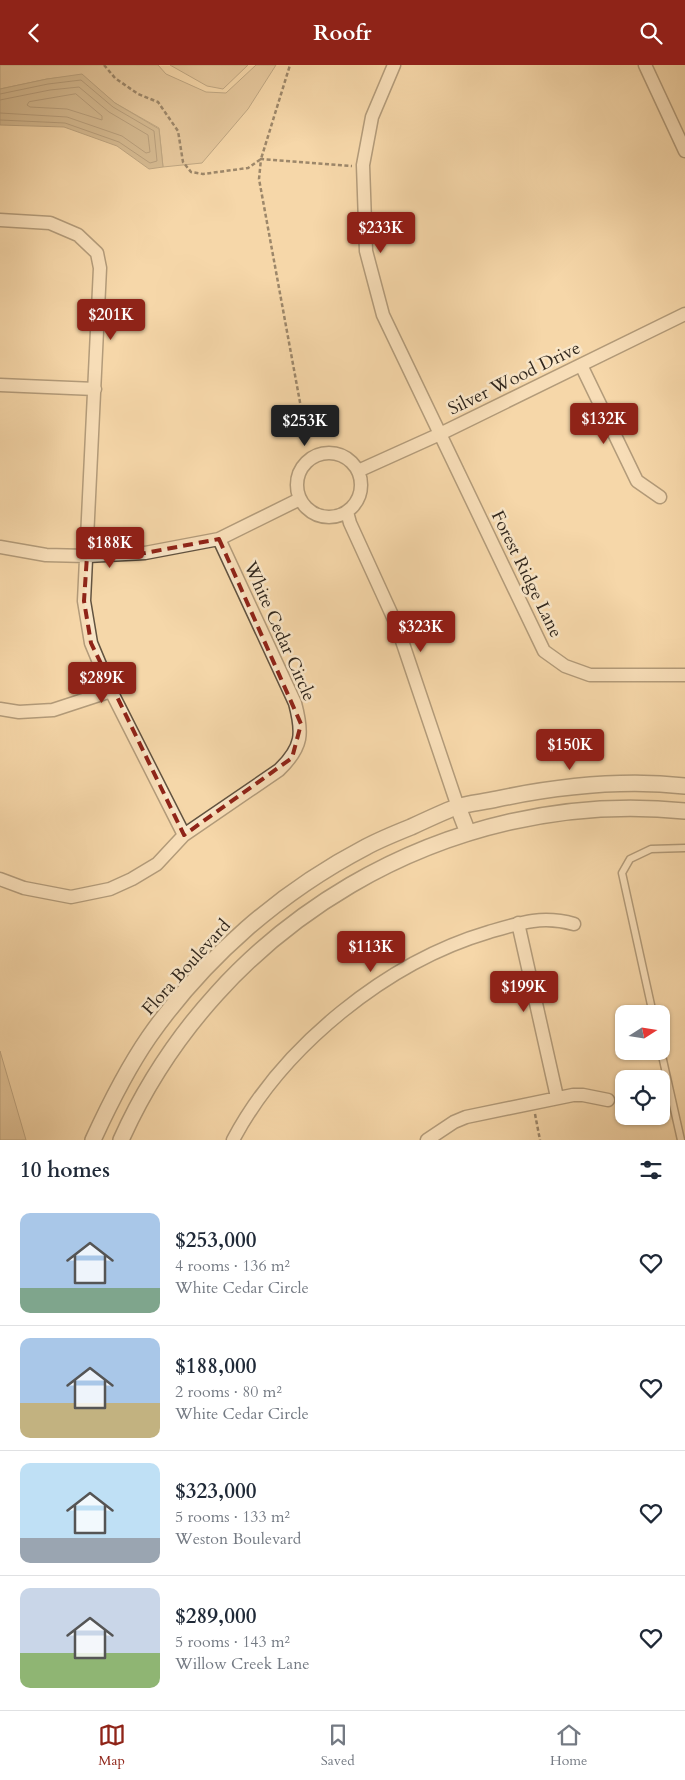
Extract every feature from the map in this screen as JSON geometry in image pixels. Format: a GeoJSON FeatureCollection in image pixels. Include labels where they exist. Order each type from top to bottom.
{"type":"FeatureCollection","features":[{"type":"Feature","properties":{"kind":"street","name":"Forest Ridge Lane"},"geometry":{"type":"LineString","coordinates":[[394,65],[372,117],[363,165],[366,251],[381,306],[396,342],[544,651],[565,666],[590,675],[685,675]]}},
{"type":"Feature","properties":{"kind":"street"},"geometry":{"type":"LineString","coordinates":[[645,65],[685,151]]}},
{"type":"Feature","properties":{"kind":"street"},"geometry":{"type":"LineString","coordinates":[[0,220],[50,223],[78,235],[97,253],[100,269],[84,601],[91,643],[111,691],[184,835]]}},
{"type":"Feature","properties":{"kind":"street","name":"Silver Wood Drive"},"geometry":{"type":"LineString","coordinates":[[358,471],[685,314]]}},
{"type":"Feature","properties":{"kind":"street"},"geometry":{"type":"LineString","coordinates":[[581,365],[637,481],[660,497]]}},
{"type":"Feature","properties":{"kind":"street"},"geometry":{"type":"LineString","coordinates":[[0,385],[95,389]]}},
{"type":"Feature","properties":{"kind":"street"},"geometry":{"type":"LineString","coordinates":[[334,453],[349,459],[358,471],[361,483],[358,498],[347,512],[331,517],[320,516],[310,511],[300,499],[297,482],[299,474],[304,464],[316,455],[334,453]]}},
{"type":"Feature","properties":{"kind":"street"},"geometry":{"type":"LineString","coordinates":[[0,547],[46,555],[87,556],[145,553],[219,539],[300,499]]}},
{"type":"Feature","properties":{"kind":"street"},"geometry":{"type":"LineString","coordinates":[[347,512],[350,523],[397,626],[468,833]]}},
{"type":"Feature","properties":{"kind":"street","name":"White Cedar Circle"},"geometry":{"type":"LineString","coordinates":[[0,879],[24,888],[71,897],[110,889],[132,879],[157,864],[184,835],[279,770],[292,758],[300,740],[301,724],[295,703],[219,539]]}},
{"type":"Feature","properties":{"kind":"street"},"geometry":{"type":"LineString","coordinates":[[0,709],[19,712],[53,710],[111,691]]}},
{"type":"Feature","properties":{"kind":"street","name":"Flora Boulevard"},"geometry":{"type":"LineString","coordinates":[[93,1140],[111,1102],[148,1038],[193,981],[219,953],[246,929],[303,884],[337,863],[367,846],[458,807],[565,787],[613,783],[685,786]]}},
{"type":"Feature","properties":{"kind":"street"},"geometry":{"type":"LineString","coordinates":[[121,1140],[139,1103],[173,1048],[216,994],[263,947],[315,906],[348,885],[435,844],[514,821],[575,811],[640,808],[685,811]]}},
{"type":"Feature","properties":{"kind":"street"},"geometry":{"type":"LineString","coordinates":[[233,1140],[252,1109],[302,1047],[351,1004],[400,971],[457,943],[518,923],[549,919],[574,924]]}},
{"type":"Feature","properties":{"kind":"street"},"geometry":{"type":"LineString","coordinates":[[518,923],[557,1097]]}},
{"type":"Feature","properties":{"kind":"street"},"geometry":{"type":"LineString","coordinates":[[427,1140],[454,1122],[466,1117],[557,1097],[583,1095],[608,1100]]}},
{"type":"Feature","properties":{"kind":"lane"},"geometry":{"type":"LineString","coordinates":[[651,1005],[622,873],[630,859],[651,849],[685,848]]}},
{"type":"Feature","properties":{"kind":"lane"},"geometry":{"type":"LineString","coordinates":[[663,1060],[681,1140]]}},
{"type":"Feature","properties":{"kind":"path"},"geometry":{"type":"LineString","coordinates":[[104,65],[116,79],[138,94],[158,102],[178,131],[184,162],[191,172],[203,175],[248,168],[261,159],[348,166],[363,165]]}},
{"type":"Feature","properties":{"kind":"path"},"geometry":{"type":"LineString","coordinates":[[290,65],[261,159],[260,179],[306,435]]}},
{"type":"Feature","properties":{"kind":"path"},"geometry":{"type":"LineString","coordinates":[[532,1103],[540,1140]]}},
{"type":"Feature","properties":{"kind":"highlighted area"},"geometry":{"type":"Polygon","coordinates":[[[219,539],[301,724],[292,758],[184,835],[91,643],[84,601],[87,556],[145,553],[219,539]]]}},
{"type":"Feature","properties":{"kind":"shaded area"},"geometry":{"type":"Polygon","coordinates":[[[0,65],[158,65],[166,74],[206,92],[226,93],[256,65],[276,65],[248,109],[202,163],[163,167],[159,128],[115,103],[82,75],[47,79],[0,89],[0,65]]]}},
{"type":"Feature","properties":{"kind":"shaded area"},"geometry":{"type":"Polygon","coordinates":[[[170,65],[248,65],[223,89],[207,86],[170,65]]]}},
{"type":"Feature","properties":{"kind":"shaded area"},"geometry":{"type":"Polygon","coordinates":[[[0,1051],[26,1140],[0,1140],[0,1051]]]}},
{"type":"Feature","properties":{"kind":"water"},"geometry":{"type":"Polygon","coordinates":[[[82,74],[115,103],[159,129],[163,167],[149,169],[117,146],[64,127],[0,125],[0,89],[82,74]]]}}]}
